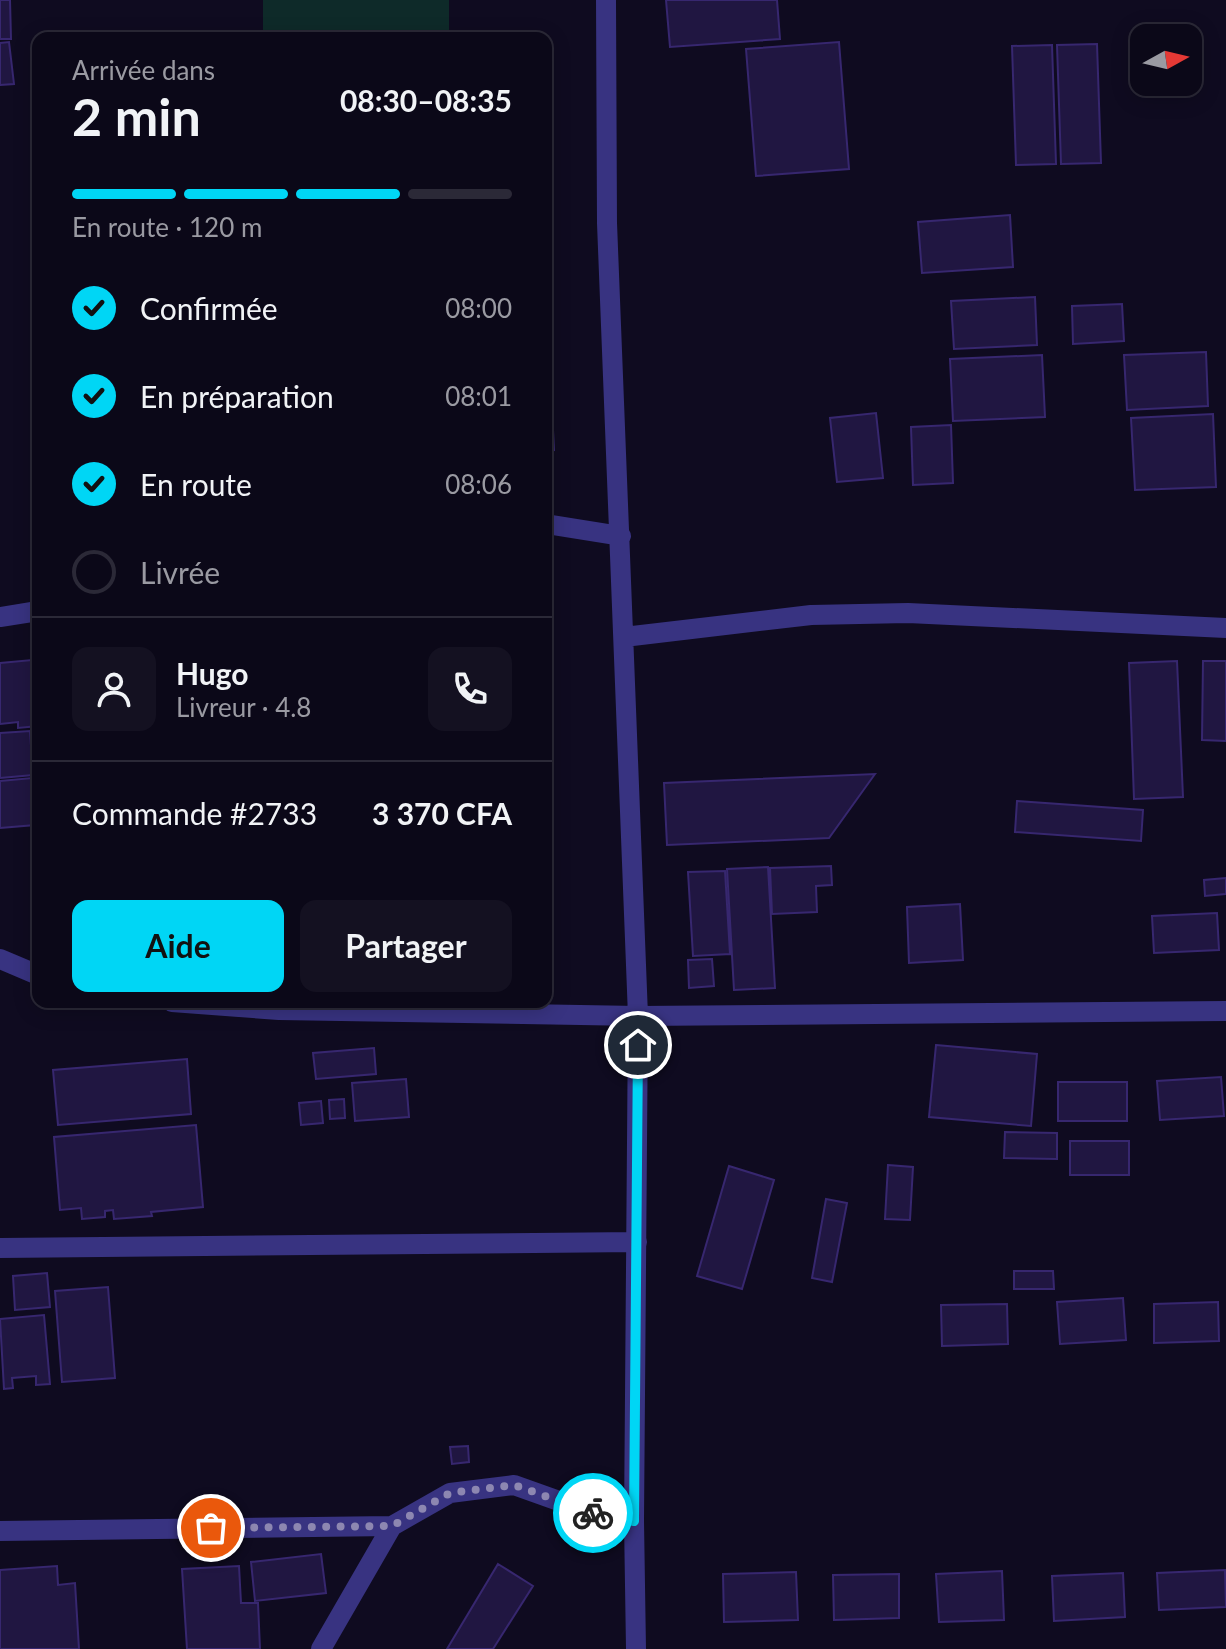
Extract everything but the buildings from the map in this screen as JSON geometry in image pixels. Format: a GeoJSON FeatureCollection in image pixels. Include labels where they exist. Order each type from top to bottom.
{"type":"FeatureCollection","features":[{"type":"Feature","properties":{"kind":"street"},"geometry":{"type":"LineString","coordinates":[[606,0],[607,223],[638,1016],[634,1521],[636,1649]]}},
{"type":"Feature","properties":{"kind":"street"},"geometry":{"type":"LineString","coordinates":[[552,525],[621,536]]}},
{"type":"Feature","properties":{"kind":"street"},"geometry":{"type":"LineString","coordinates":[[0,617],[32,612]]}},
{"type":"Feature","properties":{"kind":"street"},"geometry":{"type":"LineString","coordinates":[[624,637],[811,615],[880,613],[1226,628]]}},
{"type":"Feature","properties":{"kind":"street"},"geometry":{"type":"LineString","coordinates":[[0,959],[32,972]]}},
{"type":"Feature","properties":{"kind":"street"},"geometry":{"type":"LineString","coordinates":[[252,1008],[638,1016],[1226,1011]]}},
{"type":"Feature","properties":{"kind":"street"},"geometry":{"type":"LineString","coordinates":[[0,1248],[637,1242]]}},
{"type":"Feature","properties":{"kind":"street"},"geometry":{"type":"LineString","coordinates":[[0,1531],[392,1526],[450,1493],[514,1485],[587,1511],[634,1521]]}},
{"type":"Feature","properties":{"kind":"street"},"geometry":{"type":"LineString","coordinates":[[321,1649],[392,1526]]}},
{"type":"Feature","properties":{"kind":"green space"},"geometry":{"type":"Polygon","coordinates":[[[263,0],[449,0],[449,32],[263,32],[263,0]]]}},
{"type":"Feature","properties":{"kind":"way so far"},"geometry":{"type":"LineString","coordinates":[[211,1528],[392,1526],[450,1493],[514,1485],[593,1513]]}},
{"type":"Feature","properties":{"kind":"route"},"geometry":{"type":"LineString","coordinates":[[593,1513],[634,1521],[638,1045]]}}]}
